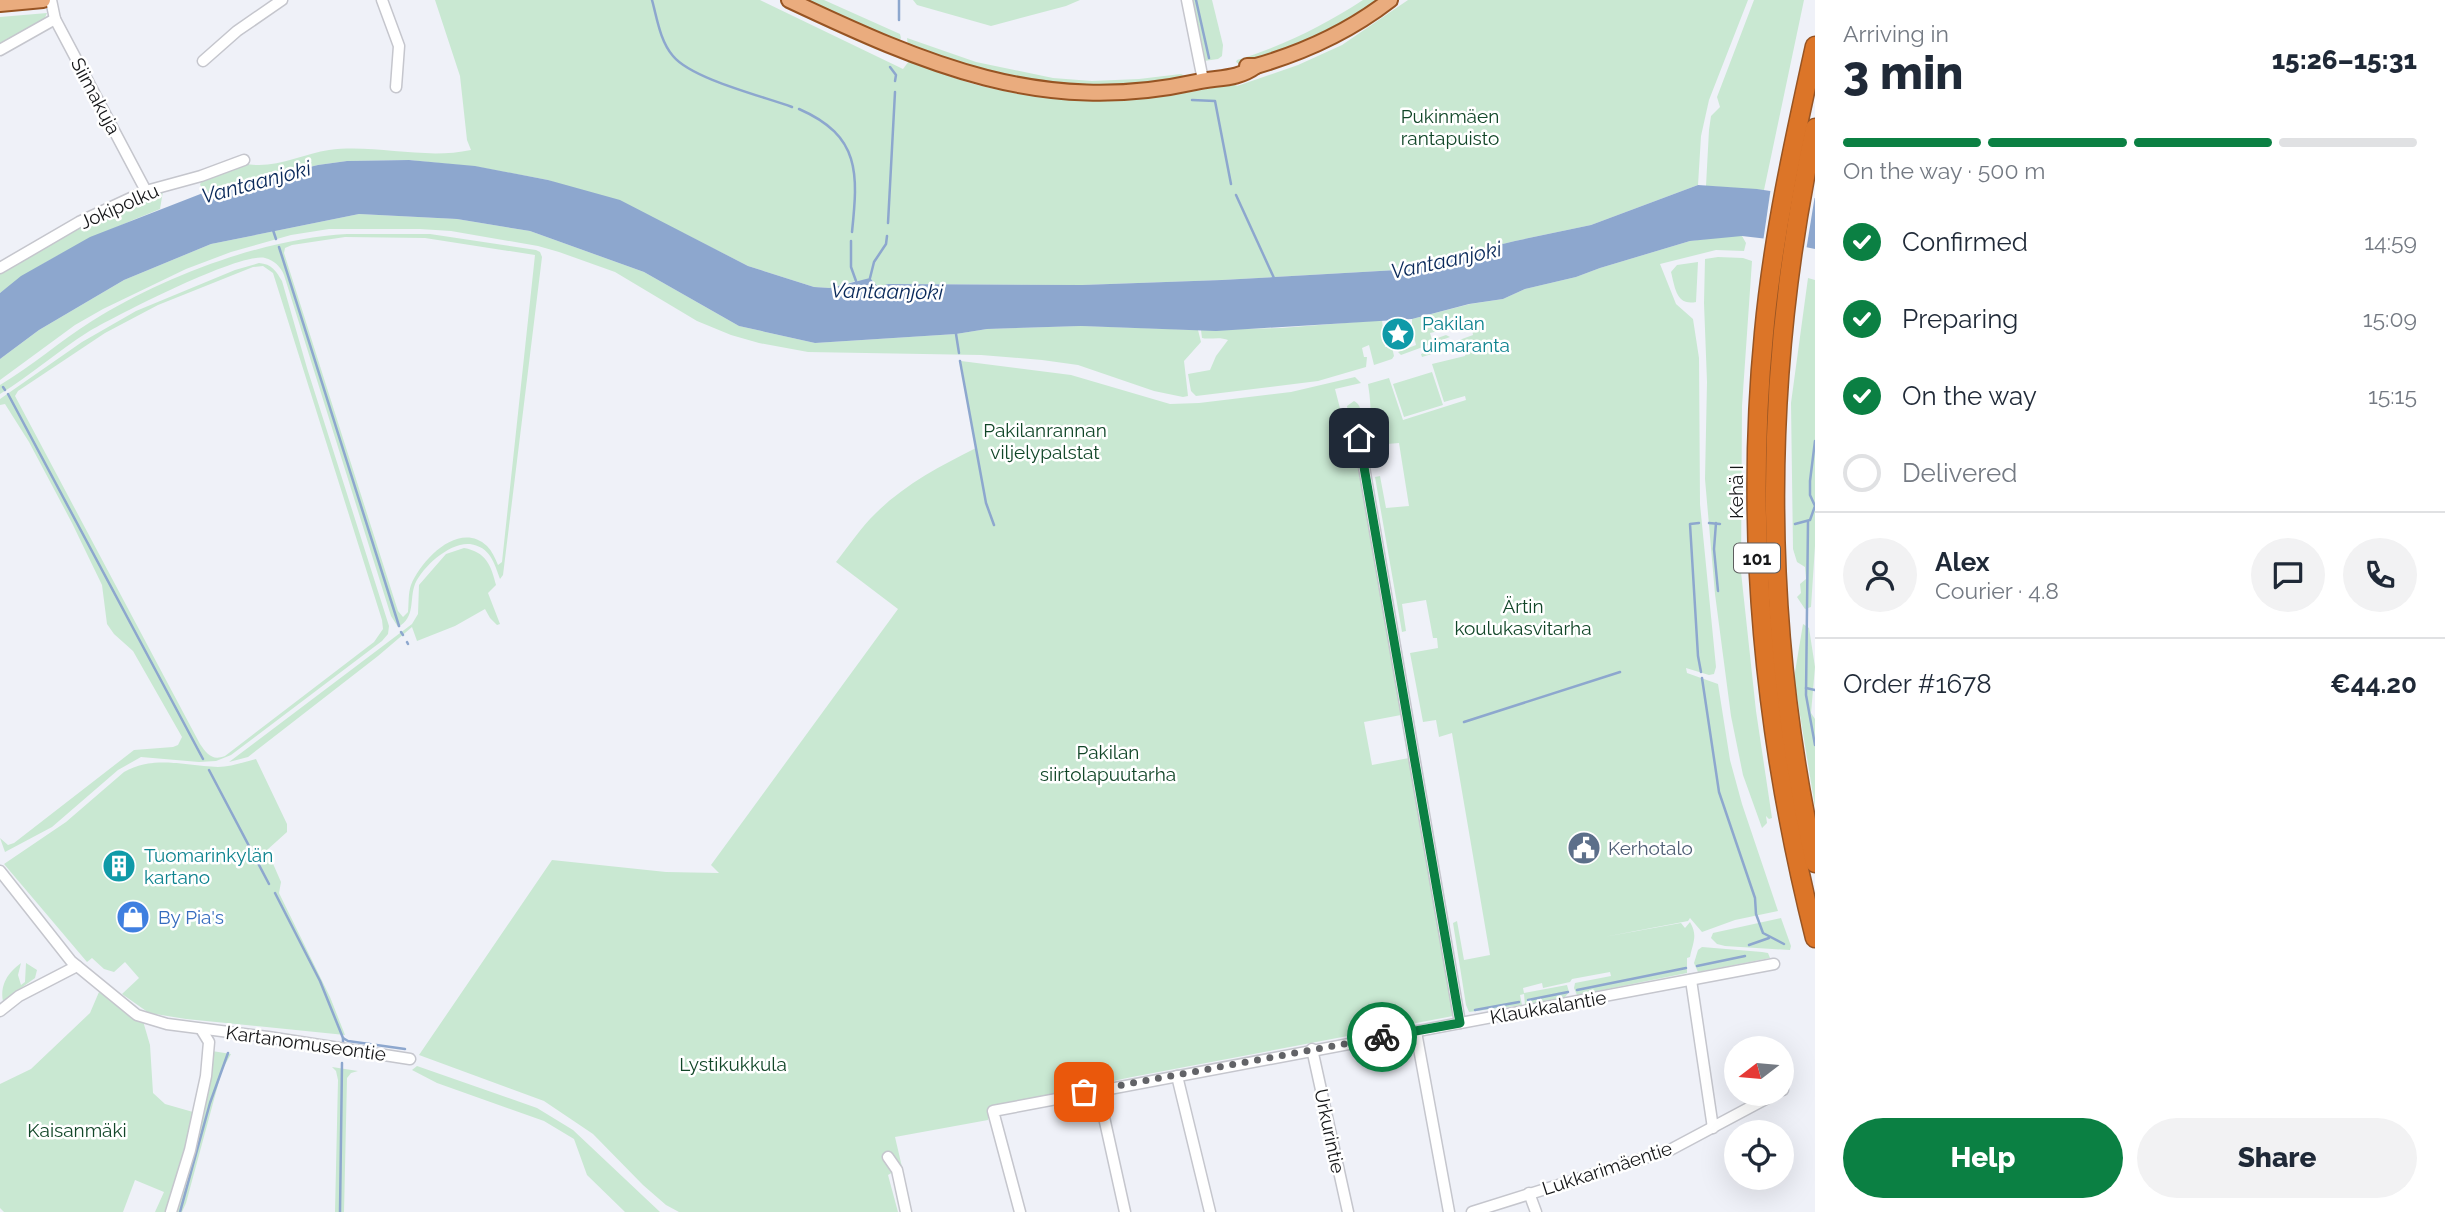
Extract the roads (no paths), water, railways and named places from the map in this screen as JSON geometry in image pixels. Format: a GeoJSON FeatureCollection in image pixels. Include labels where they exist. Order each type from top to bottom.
{"type":"FeatureCollection","features":[{"type":"Feature","properties":{"kind":"highway","name":"Kehä I"},"geometry":{"type":"LineString","coordinates":[[1815,46],[1801,151],[1761,369],[1756,457],[1759,600],[1764,662],[1782,786],[1815,938]]}},
{"type":"Feature","properties":{"kind":"highway","name":"Kehä I"},"geometry":{"type":"LineString","coordinates":[[1801,151],[1815,128]]}},
{"type":"Feature","properties":{"kind":"highway","name":"Kehä I"},"geometry":{"type":"LineString","coordinates":[[1778,287],[1773,520],[1776,586],[1792,740],[1815,863]]}},
{"type":"Feature","properties":{"kind":"main road"},"geometry":{"type":"LineString","coordinates":[[0,4],[43,0]]}},
{"type":"Feature","properties":{"kind":"main road"},"geometry":{"type":"LineString","coordinates":[[789,0],[902,51],[960,72],[1018,86],[1114,94],[1245,75],[1256,66],[1311,47],[1390,0]]}},
{"type":"Feature","properties":{"kind":"street","name":"Siimakuja"},"geometry":{"type":"LineString","coordinates":[[51,0],[55,19],[146,191]]}},
{"type":"Feature","properties":{"kind":"street"},"geometry":{"type":"LineString","coordinates":[[203,61],[237,32],[282,0]]}},
{"type":"Feature","properties":{"kind":"street"},"geometry":{"type":"LineString","coordinates":[[382,0],[399,46],[396,87]]}},
{"type":"Feature","properties":{"kind":"street"},"geometry":{"type":"LineString","coordinates":[[1187,0],[1203,80]]}},
{"type":"Feature","properties":{"kind":"street"},"geometry":{"type":"LineString","coordinates":[[0,50],[55,19]]}},
{"type":"Feature","properties":{"kind":"street","name":"Jokipolku"},"geometry":{"type":"LineString","coordinates":[[0,268],[79,222],[146,191],[201,176],[244,160]]}},
{"type":"Feature","properties":{"kind":"street"},"geometry":{"type":"LineString","coordinates":[[1359,438],[1460,1023]]}},
{"type":"Feature","properties":{"kind":"street","name":"Kartanomuseontie"},"geometry":{"type":"LineString","coordinates":[[0,872],[77,967],[138,1016],[153,1021],[410,1059]]}},
{"type":"Feature","properties":{"kind":"street","name":"Klaukkalantie"},"geometry":{"type":"LineString","coordinates":[[1020,1212],[993,1111],[1774,964]]}},
{"type":"Feature","properties":{"kind":"street"},"geometry":{"type":"LineString","coordinates":[[0,1010],[19,996],[77,967]]}},
{"type":"Feature","properties":{"kind":"street"},"geometry":{"type":"LineString","coordinates":[[1691,980],[1713,1128]]}},
{"type":"Feature","properties":{"kind":"street"},"geometry":{"type":"LineString","coordinates":[[171,1212],[190,1150],[206,1076],[209,1042],[201,1028]]}},
{"type":"Feature","properties":{"kind":"street"},"geometry":{"type":"LineString","coordinates":[[1416,1032],[1449,1212]]}},
{"type":"Feature","properties":{"kind":"street","name":"Urkurintie"},"geometry":{"type":"LineString","coordinates":[[1312,1049],[1348,1212]]}},
{"type":"Feature","properties":{"kind":"street"},"geometry":{"type":"LineString","coordinates":[[1177,1076],[1210,1212]]}},
{"type":"Feature","properties":{"kind":"street"},"geometry":{"type":"LineString","coordinates":[[1098,1090],[1125,1212]]}},
{"type":"Feature","properties":{"kind":"street","name":"Lukkarimäentie"},"geometry":{"type":"LineString","coordinates":[[1472,1212],[1670,1150],[1753,1106]]}},
{"type":"Feature","properties":{"kind":"street"},"geometry":{"type":"LineString","coordinates":[[888,1157],[897,1170],[906,1212]]}},
{"type":"Feature","properties":{"kind":"street"},"geometry":{"type":"LineString","coordinates":[[1530,1193],[1535,1212]]}},
{"type":"Feature","properties":{"kind":"water","name":"Vantaanjoki"},"geometry":{"type":"Polygon","coordinates":[[[409,160],[475,166],[548,180],[620,200],[748,266],[814,287],[830,288],[870,278],[878,287],[888,284],[1082,285],[1415,269],[1445,258],[1591,225],[1698,185],[1757,189],[1815,198],[1815,249],[1742,236],[1690,241],[1576,277],[1525,289],[1503,299],[1469,304],[1412,319],[1216,331],[1081,326],[987,329],[956,334],[815,343],[739,326],[644,272],[530,231],[457,219],[359,214],[211,244],[124,280],[39,330],[0,359],[0,293],[21,276],[90,237],[203,193],[318,165],[347,161],[409,160]]]}},
{"type":"Feature","properties":{"kind":"waterway"},"geometry":{"type":"LineString","coordinates":[[652,0],[665,43],[682,64],[711,79],[792,107]]}},
{"type":"Feature","properties":{"kind":"waterway"},"geometry":{"type":"LineString","coordinates":[[899,0],[899,20]]}},
{"type":"Feature","properties":{"kind":"waterway"},"geometry":{"type":"LineString","coordinates":[[1196,0],[1209,58]]}},
{"type":"Feature","properties":{"kind":"waterway"},"geometry":{"type":"LineString","coordinates":[[890,67],[896,75],[895,81]]}},
{"type":"Feature","properties":{"kind":"waterway"},"geometry":{"type":"LineString","coordinates":[[888,223],[895,92]]}},
{"type":"Feature","properties":{"kind":"waterway"},"geometry":{"type":"LineString","coordinates":[[1192,100],[1215,101],[1231,184]]}},
{"type":"Feature","properties":{"kind":"waterway"},"geometry":{"type":"LineString","coordinates":[[799,109],[834,131],[845,144],[854,175],[852,232]]}},
{"type":"Feature","properties":{"kind":"waterway"},"geometry":{"type":"LineString","coordinates":[[1236,195],[1274,278]]}},
{"type":"Feature","properties":{"kind":"waterway"},"geometry":{"type":"LineString","coordinates":[[273,230],[276,239]]}},
{"type":"Feature","properties":{"kind":"waterway","name":"Vantaanjoki"},"geometry":{"type":"LineString","coordinates":[[870,278],[874,262],[886,244],[887,236]]}},
{"type":"Feature","properties":{"kind":"waterway","name":"Vantaanjoki"},"geometry":{"type":"LineString","coordinates":[[851,241],[851,267],[856,281]]}},
{"type":"Feature","properties":{"kind":"waterway"},"geometry":{"type":"LineString","coordinates":[[279,247],[399,626]]}},
{"type":"Feature","properties":{"kind":"waterway"},"geometry":{"type":"LineString","coordinates":[[956,334],[959,353]]}},
{"type":"Feature","properties":{"kind":"waterway"},"geometry":{"type":"LineString","coordinates":[[960,361],[986,503],[994,525]]}},
{"type":"Feature","properties":{"kind":"waterway"},"geometry":{"type":"LineString","coordinates":[[8,394],[203,759]]}},
{"type":"Feature","properties":{"kind":"waterway"},"geometry":{"type":"LineString","coordinates":[[1795,524],[1810,520],[1815,506],[1810,495],[1815,441]]}},
{"type":"Feature","properties":{"kind":"waterway"},"geometry":{"type":"LineString","coordinates":[[1808,522],[1806,695],[1815,745]]}},
{"type":"Feature","properties":{"kind":"waterway"},"geometry":{"type":"LineString","coordinates":[[1699,523],[1690,524],[1701,672]]}},
{"type":"Feature","properties":{"kind":"waterway"},"geometry":{"type":"LineString","coordinates":[[1709,523],[1720,524]]}},
{"type":"Feature","properties":{"kind":"waterway"},"geometry":{"type":"LineString","coordinates":[[1716,523],[1714,549],[1718,591]]}},
{"type":"Feature","properties":{"kind":"waterway"},"geometry":{"type":"LineString","coordinates":[[1464,722],[1620,672]]}},
{"type":"Feature","properties":{"kind":"waterway"},"geometry":{"type":"LineString","coordinates":[[1702,678],[1719,792],[1755,898],[1756,914],[1763,933],[1784,944]]}},
{"type":"Feature","properties":{"kind":"waterway"},"geometry":{"type":"LineString","coordinates":[[1806,688],[1815,690]]}},
{"type":"Feature","properties":{"kind":"waterway"},"geometry":{"type":"LineString","coordinates":[[209,770],[269,884]]}},
{"type":"Feature","properties":{"kind":"waterway"},"geometry":{"type":"LineString","coordinates":[[275,893],[320,981],[343,1038],[343,1045]]}},
{"type":"Feature","properties":{"kind":"waterway"},"geometry":{"type":"LineString","coordinates":[[1749,945],[1769,938]]}},
{"type":"Feature","properties":{"kind":"waterway"},"geometry":{"type":"LineString","coordinates":[[1697,966],[1745,956]]}},
{"type":"Feature","properties":{"kind":"waterway"},"geometry":{"type":"LineString","coordinates":[[1577,990],[1686,968]]}},
{"type":"Feature","properties":{"kind":"waterway"},"geometry":{"type":"LineString","coordinates":[[1528,1000],[1568,992]]}},
{"type":"Feature","properties":{"kind":"waterway"},"geometry":{"type":"LineString","coordinates":[[1475,1010],[1519,1002]]}},
{"type":"Feature","properties":{"kind":"waterway"},"geometry":{"type":"LineString","coordinates":[[343,1038],[405,1049]]}},
{"type":"Feature","properties":{"kind":"waterway"},"geometry":{"type":"LineString","coordinates":[[180,1212],[210,1103],[228,1053]]}},
{"type":"Feature","properties":{"kind":"waterway"},"geometry":{"type":"LineString","coordinates":[[340,1212],[342,1063]]}},
{"type":"Feature","properties":{"kind":"place","name":"Pakilan uimaranta"},"geometry":{"type":"Point","coordinates":[1398,334]}},
{"type":"Feature","properties":{"kind":"place","name":"Kerhotalo"},"geometry":{"type":"Point","coordinates":[1584,848]}},
{"type":"Feature","properties":{"kind":"place","name":"Tuomarinkylän kartano"},"geometry":{"type":"Point","coordinates":[119,866]}},
{"type":"Feature","properties":{"kind":"place","name":"By Pia's"},"geometry":{"type":"Point","coordinates":[133,917]}},
{"type":"Feature","properties":{"kind":"park label","name":"Pukinmäen rantapuisto"},"geometry":{"type":"Point","coordinates":[1450,127]}},
{"type":"Feature","properties":{"kind":"park label","name":"Pakilanrannan viljelypalstat"},"geometry":{"type":"Point","coordinates":[1045,441]}},
{"type":"Feature","properties":{"kind":"park label","name":"Ärtin koulukasvitarha"},"geometry":{"type":"Point","coordinates":[1523,617]}},
{"type":"Feature","properties":{"kind":"park label","name":"Pakilan siirtolapuutarha"},"geometry":{"type":"Point","coordinates":[1108,763]}},
{"type":"Feature","properties":{"kind":"park label","name":"Lystikukkula"},"geometry":{"type":"Point","coordinates":[733,1064]}},
{"type":"Feature","properties":{"kind":"park label","name":"Kaisanmäki"},"geometry":{"type":"Point","coordinates":[77,1130]}}]}
